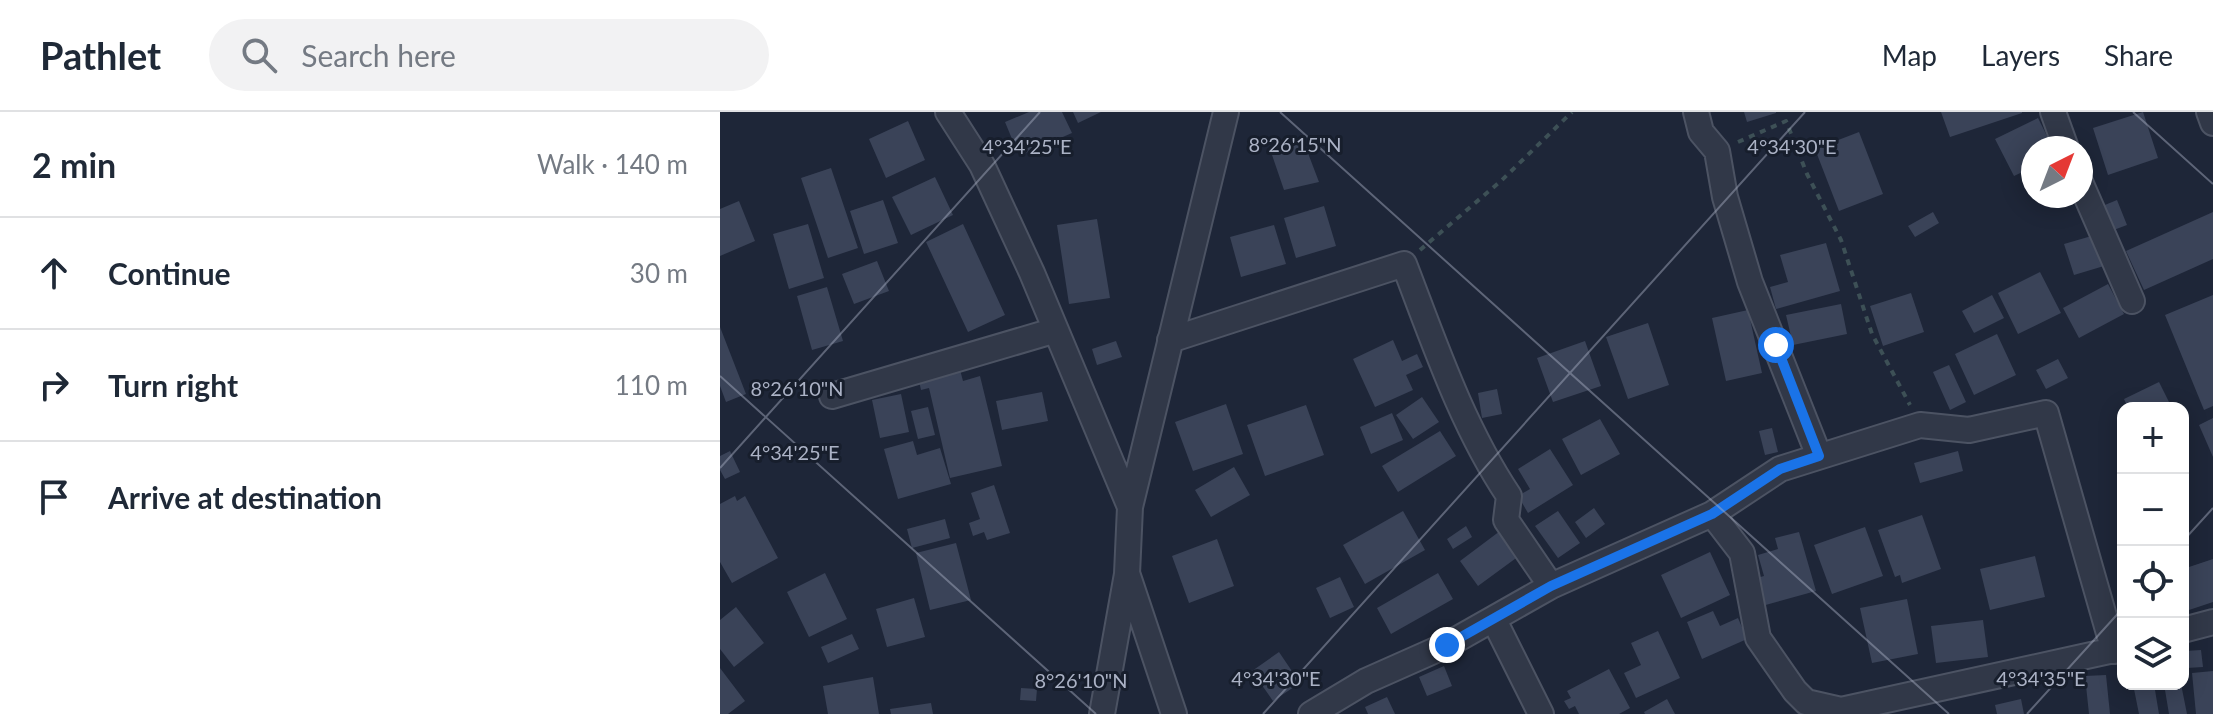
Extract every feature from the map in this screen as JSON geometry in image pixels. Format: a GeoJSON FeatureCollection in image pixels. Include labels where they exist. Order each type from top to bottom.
{"type":"FeatureCollection","features":[{"type":"Feature","properties":{"kind":"street"},"geometry":{"type":"LineString","coordinates":[[948,112],[982,165],[1130,507]]}},
{"type":"Feature","properties":{"kind":"street"},"geometry":{"type":"LineString","coordinates":[[1102,714],[1127,574],[1130,507],[1226,112]]}},
{"type":"Feature","properties":{"kind":"street"},"geometry":{"type":"LineString","coordinates":[[1696,112],[1701,132],[1717,151],[1725,197],[1750,282],[1819,456]]}},
{"type":"Feature","properties":{"kind":"street"},"geometry":{"type":"LineString","coordinates":[[2053,112],[2062,136]]}},
{"type":"Feature","properties":{"kind":"street"},"geometry":{"type":"LineString","coordinates":[[2209,112],[2213,123]]}},
{"type":"Feature","properties":{"kind":"street"},"geometry":{"type":"LineString","coordinates":[[2091,208],[2132,301]]}},
{"type":"Feature","properties":{"kind":"street"},"geometry":{"type":"LineString","coordinates":[[1170,340],[1404,264],[1444,367],[1489,467],[1509,496],[1506,520],[1551,586]]}},
{"type":"Feature","properties":{"kind":"street"},"geometry":{"type":"LineString","coordinates":[[832,396],[1056,330]]}},
{"type":"Feature","properties":{"kind":"street"},"geometry":{"type":"LineString","coordinates":[[1311,714],[1366,681],[1447,645],[1551,586],[1712,514],[1780,469],[1920,425],[1969,430],[2046,413],[2117,647]]}},
{"type":"Feature","properties":{"kind":"street"},"geometry":{"type":"LineString","coordinates":[[1712,514],[1742,553],[1758,638],[1799,703],[1841,710],[2117,650]]}},
{"type":"Feature","properties":{"kind":"street"},"geometry":{"type":"LineString","coordinates":[[1127,574],[1174,714]]}},
{"type":"Feature","properties":{"kind":"street"},"geometry":{"type":"LineString","coordinates":[[1494,620],[1541,714]]}},
{"type":"Feature","properties":{"kind":"street"},"geometry":{"type":"LineString","coordinates":[[2189,628],[2213,622]]}},
{"type":"Feature","properties":{"kind":"path"},"geometry":{"type":"LineString","coordinates":[[1404,264],[1502,180],[1572,112]]}},
{"type":"Feature","properties":{"kind":"path"},"geometry":{"type":"LineString","coordinates":[[1717,151],[1786,121],[1807,174],[1841,240],[1872,334],[1920,425]]}},
{"type":"Feature","properties":{"kind":"building"},"geometry":{"type":"Polygon","coordinates":[[[1029,112],[1062,112],[1072,133],[1019,156],[1005,122],[1029,112]]]}},
{"type":"Feature","properties":{"kind":"building"},"geometry":{"type":"Polygon","coordinates":[[[1073,112],[1101,112],[1078,123],[1073,112]]]}},
{"type":"Feature","properties":{"kind":"building"},"geometry":{"type":"Polygon","coordinates":[[[1744,112],[1776,112],[1776,113],[1747,122],[1744,112]]]}},
{"type":"Feature","properties":{"kind":"building"},"geometry":{"type":"Polygon","coordinates":[[[1941,112],[2022,112],[2022,113],[1950,137],[1941,112]]]}},
{"type":"Feature","properties":{"kind":"building"},"geometry":{"type":"Polygon","coordinates":[[[2143,112],[2158,158],[2108,175],[2093,128],[2143,112]]]}},
{"type":"Feature","properties":{"kind":"building"},"geometry":{"type":"Polygon","coordinates":[[[2038,118],[2047,136],[2021,136],[2021,173],[2014,176],[1995,139],[2038,118]]]}},
{"type":"Feature","properties":{"kind":"building"},"geometry":{"type":"Polygon","coordinates":[[[908,121],[925,160],[886,178],[869,139],[908,121]]]}},
{"type":"Feature","properties":{"kind":"building"},"geometry":{"type":"Polygon","coordinates":[[[1859,132],[1883,194],[1839,211],[1815,149],[1859,132]]]}},
{"type":"Feature","properties":{"kind":"building"},"geometry":{"type":"Polygon","coordinates":[[[1303,140],[1319,182],[1284,190],[1271,152],[1303,140]]]}},
{"type":"Feature","properties":{"kind":"building"},"geometry":{"type":"Polygon","coordinates":[[[831,168],[858,248],[828,258],[801,178],[831,168]]]}},
{"type":"Feature","properties":{"kind":"building"},"geometry":{"type":"Polygon","coordinates":[[[935,177],[953,215],[911,235],[892,197],[935,177]]]}},
{"type":"Feature","properties":{"kind":"building"},"geometry":{"type":"Polygon","coordinates":[[[883,200],[898,243],[864,254],[850,211],[883,200]]]}},
{"type":"Feature","properties":{"kind":"building"},"geometry":{"type":"Polygon","coordinates":[[[2117,200],[2127,225],[2111,231],[2100,207],[2117,200]]]}},
{"type":"Feature","properties":{"kind":"building"},"geometry":{"type":"Polygon","coordinates":[[[739,201],[755,241],[720,256],[720,209],[739,201]]]}},
{"type":"Feature","properties":{"kind":"building"},"geometry":{"type":"Polygon","coordinates":[[[1324,206],[1336,246],[1296,258],[1284,218],[1324,206]]]}},
{"type":"Feature","properties":{"kind":"building"},"geometry":{"type":"Polygon","coordinates":[[[1933,212],[1939,223],[1915,237],[1908,226],[1933,212]]]}},
{"type":"Feature","properties":{"kind":"building"},"geometry":{"type":"Polygon","coordinates":[[[2213,212],[2213,259],[2144,290],[2126,251],[2213,212]]]}},
{"type":"Feature","properties":{"kind":"building"},"geometry":{"type":"Polygon","coordinates":[[[1097,219],[1110,298],[1069,304],[1057,225],[1097,219]]]}},
{"type":"Feature","properties":{"kind":"building"},"geometry":{"type":"Polygon","coordinates":[[[808,224],[824,278],[789,289],[773,234],[808,224]]]}},
{"type":"Feature","properties":{"kind":"building"},"geometry":{"type":"Polygon","coordinates":[[[963,224],[1005,315],[968,332],[926,242],[963,224]]]}},
{"type":"Feature","properties":{"kind":"building"},"geometry":{"type":"Polygon","coordinates":[[[1274,225],[1286,264],[1241,277],[1230,237],[1274,225]]]}},
{"type":"Feature","properties":{"kind":"building"},"geometry":{"type":"Polygon","coordinates":[[[2095,235],[2104,266],[2074,275],[2064,244],[2095,235]]]}},
{"type":"Feature","properties":{"kind":"building"},"geometry":{"type":"Polygon","coordinates":[[[1826,243],[1840,291],[1776,309],[1770,287],[1788,282],[1780,255],[1826,243]]]}},
{"type":"Feature","properties":{"kind":"building"},"geometry":{"type":"Polygon","coordinates":[[[877,261],[889,291],[854,304],[842,274],[877,261]]]}},
{"type":"Feature","properties":{"kind":"building"},"geometry":{"type":"Polygon","coordinates":[[[2040,272],[2061,313],[2018,334],[1998,293],[2040,272]]]}},
{"type":"Feature","properties":{"kind":"building"},"geometry":{"type":"Polygon","coordinates":[[[2108,284],[2124,314],[2079,338],[2063,308],[2108,284]]]}},
{"type":"Feature","properties":{"kind":"building"},"geometry":{"type":"Polygon","coordinates":[[[827,287],[843,341],[812,350],[797,296],[827,287]]]}},
{"type":"Feature","properties":{"kind":"building"},"geometry":{"type":"Polygon","coordinates":[[[1911,293],[1924,332],[1883,346],[1870,306],[1911,293]]]}},
{"type":"Feature","properties":{"kind":"building"},"geometry":{"type":"Polygon","coordinates":[[[1992,295],[2004,318],[1974,333],[1962,311],[1992,295]]]}},
{"type":"Feature","properties":{"kind":"building"},"geometry":{"type":"Polygon","coordinates":[[[2213,295],[2213,406],[2204,410],[2165,315],[2213,295]]]}},
{"type":"Feature","properties":{"kind":"building"},"geometry":{"type":"Polygon","coordinates":[[[1841,304],[1847,334],[1793,345],[1786,315],[1841,304]]]}},
{"type":"Feature","properties":{"kind":"building"},"geometry":{"type":"Polygon","coordinates":[[[1748,310],[1762,373],[1726,381],[1712,318],[1748,310]]]}},
{"type":"Feature","properties":{"kind":"building"},"geometry":{"type":"Polygon","coordinates":[[[1648,323],[1669,385],[1628,399],[1606,337],[1648,323]]]}},
{"type":"Feature","properties":{"kind":"building"},"geometry":{"type":"Polygon","coordinates":[[[720,327],[746,394],[726,402],[720,386],[720,327]]]}},
{"type":"Feature","properties":{"kind":"building"},"geometry":{"type":"Polygon","coordinates":[[[1997,334],[2016,375],[1974,395],[1955,354],[1997,334]]]}},
{"type":"Feature","properties":{"kind":"building"},"geometry":{"type":"Polygon","coordinates":[[[1393,340],[1402,361],[1417,354],[1423,367],[1406,375],[1413,390],[1375,407],[1353,359],[1393,340]]]}},
{"type":"Feature","properties":{"kind":"building"},"geometry":{"type":"Polygon","coordinates":[[[1116,341],[1122,357],[1097,365],[1092,349],[1116,341]]]}},
{"type":"Feature","properties":{"kind":"building"},"geometry":{"type":"Polygon","coordinates":[[[1585,341],[1601,386],[1553,402],[1537,358],[1585,341]]]}},
{"type":"Feature","properties":{"kind":"building"},"geometry":{"type":"Polygon","coordinates":[[[2058,359],[2068,378],[2046,389],[2036,370],[2058,359]]]}},
{"type":"Feature","properties":{"kind":"building"},"geometry":{"type":"Polygon","coordinates":[[[1949,365],[1966,402],[1950,410],[1933,372],[1949,365]]]}},
{"type":"Feature","properties":{"kind":"building"},"geometry":{"type":"Polygon","coordinates":[[[959,366],[963,381],[980,376],[1002,466],[950,478],[929,388],[921,390],[918,376],[959,366]]]}},
{"type":"Feature","properties":{"kind":"building"},"geometry":{"type":"Polygon","coordinates":[[[2159,382],[2169,402],[2125,402],[2124,399],[2159,382]]]}},
{"type":"Feature","properties":{"kind":"building"},"geometry":{"type":"Polygon","coordinates":[[[1497,389],[1502,414],[1482,418],[1478,393],[1497,389]]]}},
{"type":"Feature","properties":{"kind":"building"},"geometry":{"type":"Polygon","coordinates":[[[1042,392],[1048,421],[1002,430],[996,401],[1042,392]]]}},
{"type":"Feature","properties":{"kind":"building"},"geometry":{"type":"Polygon","coordinates":[[[901,394],[909,432],[880,438],[872,400],[901,394]]]}},
{"type":"Feature","properties":{"kind":"building"},"geometry":{"type":"Polygon","coordinates":[[[1422,397],[1439,422],[1413,439],[1396,415],[1422,397]]]}},
{"type":"Feature","properties":{"kind":"building"},"geometry":{"type":"Polygon","coordinates":[[[1226,404],[1243,454],[1193,471],[1175,422],[1226,404]]]}},
{"type":"Feature","properties":{"kind":"building"},"geometry":{"type":"Polygon","coordinates":[[[1306,405],[1324,455],[1265,476],[1247,425],[1306,405]]]}},
{"type":"Feature","properties":{"kind":"building"},"geometry":{"type":"Polygon","coordinates":[[[928,407],[935,435],[918,439],[911,411],[928,407]]]}},
{"type":"Feature","properties":{"kind":"building"},"geometry":{"type":"Polygon","coordinates":[[[1392,413],[1403,440],[1371,454],[1360,427],[1392,413]]]}},
{"type":"Feature","properties":{"kind":"building"},"geometry":{"type":"Polygon","coordinates":[[[2213,418],[2213,457],[2199,425],[2213,418]]]}},
{"type":"Feature","properties":{"kind":"building"},"geometry":{"type":"Polygon","coordinates":[[[1600,419],[1620,454],[1581,475],[1562,439],[1600,419]]]}},
{"type":"Feature","properties":{"kind":"building"},"geometry":{"type":"Polygon","coordinates":[[[1772,428],[1778,452],[1765,455],[1759,431],[1772,428]]]}},
{"type":"Feature","properties":{"kind":"building"},"geometry":{"type":"Polygon","coordinates":[[[1440,431],[1456,456],[1398,492],[1382,466],[1440,431]]]}},
{"type":"Feature","properties":{"kind":"building"},"geometry":{"type":"Polygon","coordinates":[[[913,441],[917,455],[940,448],[951,484],[898,499],[884,449],[913,441]]]}},
{"type":"Feature","properties":{"kind":"building"},"geometry":{"type":"Polygon","coordinates":[[[1550,449],[1573,485],[1528,513],[1518,496],[1530,489],[1518,469],[1550,449]]]}},
{"type":"Feature","properties":{"kind":"building"},"geometry":{"type":"Polygon","coordinates":[[[730,451],[740,472],[725,479],[720,470],[720,456],[730,451]]]}},
{"type":"Feature","properties":{"kind":"building"},"geometry":{"type":"Polygon","coordinates":[[[1958,451],[1963,471],[1920,483],[1914,463],[1958,451]]]}},
{"type":"Feature","properties":{"kind":"building"},"geometry":{"type":"Polygon","coordinates":[[[1234,467],[1250,495],[1211,517],[1195,490],[1234,467]]]}},
{"type":"Feature","properties":{"kind":"building"},"geometry":{"type":"Polygon","coordinates":[[[994,485],[1010,533],[987,540],[984,532],[973,536],[969,523],[980,519],[971,493],[994,485]]]}},
{"type":"Feature","properties":{"kind":"building"},"geometry":{"type":"Polygon","coordinates":[[[735,496],[737,501],[745,496],[778,558],[732,583],[720,562],[720,504],[735,496]]]}},
{"type":"Feature","properties":{"kind":"building"},"geometry":{"type":"Polygon","coordinates":[[[1594,508],[1605,524],[1586,538],[1575,522],[1594,508]]]}},
{"type":"Feature","properties":{"kind":"building"},"geometry":{"type":"Polygon","coordinates":[[[1403,511],[1425,550],[1365,584],[1343,545],[1403,511]]]}},
{"type":"Feature","properties":{"kind":"building"},"geometry":{"type":"Polygon","coordinates":[[[1558,511],[1580,543],[1558,558],[1535,526],[1558,511]]]}},
{"type":"Feature","properties":{"kind":"building"},"geometry":{"type":"Polygon","coordinates":[[[1922,515],[1941,569],[1902,583],[1900,575],[1895,577],[1878,530],[1922,515]]]}},
{"type":"Feature","properties":{"kind":"building"},"geometry":{"type":"Polygon","coordinates":[[[945,519],[950,538],[912,548],[907,529],[945,519]]]}},
{"type":"Feature","properties":{"kind":"building"},"geometry":{"type":"Polygon","coordinates":[[[1466,526],[1472,537],[1453,549],[1447,539],[1466,526]]]}},
{"type":"Feature","properties":{"kind":"building"},"geometry":{"type":"Polygon","coordinates":[[[1865,527],[1883,576],[1832,594],[1814,545],[1865,527]]]}},
{"type":"Feature","properties":{"kind":"building"},"geometry":{"type":"Polygon","coordinates":[[[1504,528],[1523,553],[1478,586],[1460,561],[1504,528]]]}},
{"type":"Feature","properties":{"kind":"building"},"geometry":{"type":"Polygon","coordinates":[[[1799,532],[1816,591],[1762,606],[1753,579],[1764,576],[1758,555],[1778,549],[1775,538],[1799,532]]]}},
{"type":"Feature","properties":{"kind":"building"},"geometry":{"type":"Polygon","coordinates":[[[1217,539],[1234,586],[1189,603],[1172,556],[1217,539]]]}},
{"type":"Feature","properties":{"kind":"building"},"geometry":{"type":"Polygon","coordinates":[[[956,543],[971,600],[930,610],[916,553],[956,543]]]}},
{"type":"Feature","properties":{"kind":"building"},"geometry":{"type":"Polygon","coordinates":[[[1710,552],[1730,595],[1681,618],[1661,575],[1710,552]]]}},
{"type":"Feature","properties":{"kind":"building"},"geometry":{"type":"Polygon","coordinates":[[[2035,556],[2045,597],[1990,610],[1980,569],[2035,556]]]}},
{"type":"Feature","properties":{"kind":"building"},"geometry":{"type":"Polygon","coordinates":[[[2213,559],[2213,602],[2189,610],[2189,567],[2213,559]]]}},
{"type":"Feature","properties":{"kind":"building"},"geometry":{"type":"Polygon","coordinates":[[[825,573],[847,619],[809,637],[787,592],[825,573]]]}},
{"type":"Feature","properties":{"kind":"building"},"geometry":{"type":"Polygon","coordinates":[[[1438,573],[1453,599],[1391,634],[1377,608],[1438,573]]]}},
{"type":"Feature","properties":{"kind":"building"},"geometry":{"type":"Polygon","coordinates":[[[1340,577],[1354,607],[1330,618],[1316,588],[1340,577]]]}},
{"type":"Feature","properties":{"kind":"building"},"geometry":{"type":"Polygon","coordinates":[[[914,598],[925,637],[887,647],[876,609],[914,598]]]}},
{"type":"Feature","properties":{"kind":"building"},"geometry":{"type":"Polygon","coordinates":[[[1907,599],[1918,654],[1872,663],[1860,608],[1907,599]]]}},
{"type":"Feature","properties":{"kind":"building"},"geometry":{"type":"Polygon","coordinates":[[[736,607],[764,643],[734,667],[720,649],[720,620],[736,607]]]}},
{"type":"Feature","properties":{"kind":"building"},"geometry":{"type":"Polygon","coordinates":[[[1713,611],[1720,626],[1738,618],[1747,639],[1702,659],[1687,622],[1713,611]]]}},
{"type":"Feature","properties":{"kind":"building"},"geometry":{"type":"Polygon","coordinates":[[[1983,620],[1988,657],[1936,663],[1931,626],[1983,620]]]}},
{"type":"Feature","properties":{"kind":"building"},"geometry":{"type":"Polygon","coordinates":[[[1658,631],[1680,678],[1636,698],[1624,673],[1641,665],[1631,643],[1658,631]]]}},
{"type":"Feature","properties":{"kind":"building"},"geometry":{"type":"Polygon","coordinates":[[[852,634],[859,649],[828,663],[821,647],[852,634]]]}},
{"type":"Feature","properties":{"kind":"building"},"geometry":{"type":"Polygon","coordinates":[[[2201,650],[2203,667],[2189,668],[2189,651],[2201,650]]]}},
{"type":"Feature","properties":{"kind":"building"},"geometry":{"type":"Polygon","coordinates":[[[1279,652],[1300,683],[1273,701],[1252,671],[1279,652]]]}},
{"type":"Feature","properties":{"kind":"building"},"geometry":{"type":"Polygon","coordinates":[[[1444,666],[1452,686],[1427,696],[1419,677],[1444,666]]]}},
{"type":"Feature","properties":{"kind":"building"},"geometry":{"type":"Polygon","coordinates":[[[720,668],[745,701],[728,714],[720,714],[720,668]]]}},
{"type":"Feature","properties":{"kind":"building"},"geometry":{"type":"Polygon","coordinates":[[[1609,669],[1630,708],[1619,714],[1579,714],[1575,706],[1569,709],[1564,701],[1571,698],[1567,691],[1609,669]]]}},
{"type":"Feature","properties":{"kind":"building"},"geometry":{"type":"Polygon","coordinates":[[[2213,671],[2213,714],[2196,714],[2192,673],[2213,671]]]}},
{"type":"Feature","properties":{"kind":"building"},"geometry":{"type":"Polygon","coordinates":[[[2106,675],[2110,714],[2089,714],[2085,676],[2106,675]]]}},
{"type":"Feature","properties":{"kind":"building"},"geometry":{"type":"Polygon","coordinates":[[[873,677],[879,714],[828,714],[823,686],[873,677]]]}},
{"type":"Feature","properties":{"kind":"building"},"geometry":{"type":"Polygon","coordinates":[[[1021,688],[1037,689],[1036,701],[1020,700],[1021,688]]]}},
{"type":"Feature","properties":{"kind":"building"},"geometry":{"type":"Polygon","coordinates":[[[2134,690],[2155,690],[2159,714],[2139,714],[2134,690]]]}},
{"type":"Feature","properties":{"kind":"building"},"geometry":{"type":"Polygon","coordinates":[[[2165,690],[2182,690],[2187,714],[2169,714],[2165,690]]]}},
{"type":"Feature","properties":{"kind":"building"},"geometry":{"type":"Polygon","coordinates":[[[1387,697],[1395,714],[1368,714],[1365,707],[1387,697]]]}},
{"type":"Feature","properties":{"kind":"building"},"geometry":{"type":"Polygon","coordinates":[[[1667,699],[1675,714],[1645,714],[1644,712],[1667,699]]]}},
{"type":"Feature","properties":{"kind":"building"},"geometry":{"type":"Polygon","coordinates":[[[2021,699],[2024,714],[1997,714],[1995,705],[2021,699]]]}},
{"type":"Feature","properties":{"kind":"building"},"geometry":{"type":"Polygon","coordinates":[[[931,703],[933,714],[891,714],[890,709],[931,703]]]}},
{"type":"Feature","properties":{"kind":"route"},"geometry":{"type":"LineString","coordinates":[[1447,645],[1551,586],[1712,514],[1780,469],[1819,456],[1776,345]]}}]}
